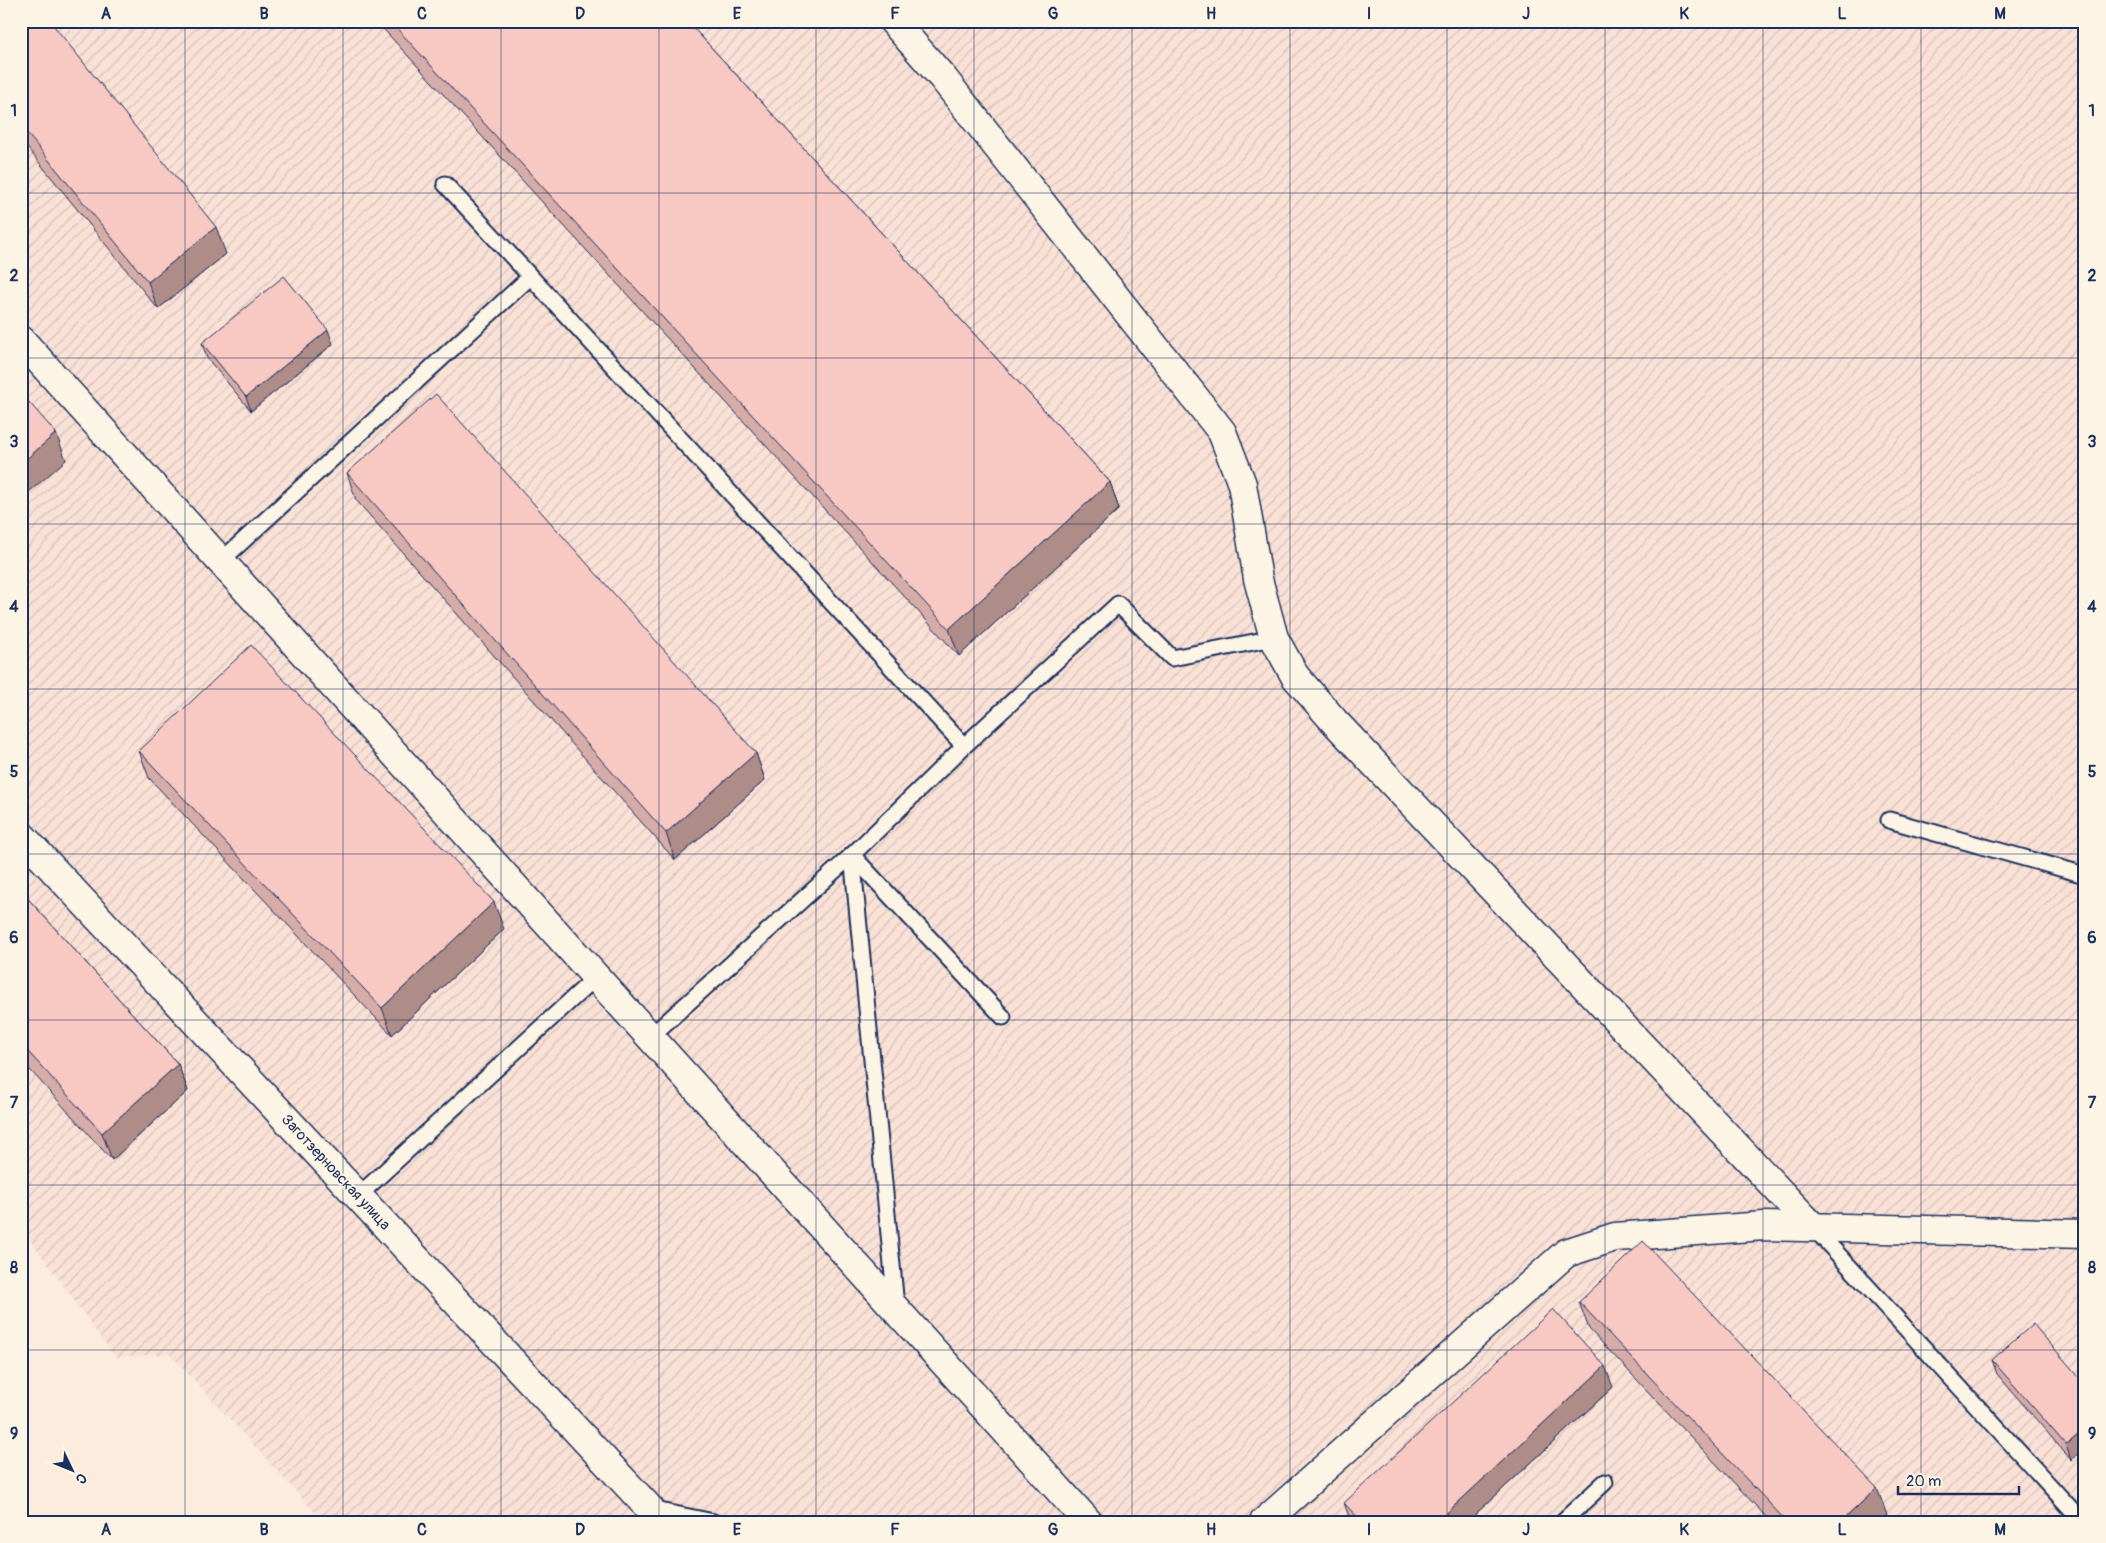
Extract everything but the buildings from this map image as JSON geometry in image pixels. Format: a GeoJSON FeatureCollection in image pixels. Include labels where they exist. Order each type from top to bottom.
{"type":"FeatureCollection","features":[{"type":"Feature","properties":{"kind":"street"},"geometry":{"type":"LineString","coordinates":[[893,21],[949,86],[1222,432],[1242,484],[1258,579],[1274,638],[1295,676],[1334,721],[1812,1227]]}},
{"type":"Feature","properties":{"kind":"street"},"geometry":{"type":"LineString","coordinates":[[21,340],[1088,1522]]}},
{"type":"Feature","properties":{"kind":"street","name":"Заготзерновская улица"},"geometry":{"type":"LineString","coordinates":[[21,834],[650,1509]]}},
{"type":"Feature","properties":{"kind":"street"},"geometry":{"type":"LineString","coordinates":[[1264,1522],[1566,1253],[1615,1237],[1764,1226],[2085,1234]]}},
{"type":"Feature","properties":{"kind":"lane"},"geometry":{"type":"LineString","coordinates":[[445,184],[964,746]]}},
{"type":"Feature","properties":{"kind":"lane"},"geometry":{"type":"LineString","coordinates":[[220,561],[530,277]]}},
{"type":"Feature","properties":{"kind":"lane"},"geometry":{"type":"LineString","coordinates":[[650,1037],[852,854],[964,746],[1118,604],[1172,658],[1274,638]]}},
{"type":"Feature","properties":{"kind":"lane"},"geometry":{"type":"LineString","coordinates":[[1889,820],[2085,875]]}},
{"type":"Feature","properties":{"kind":"lane"},"geometry":{"type":"LineString","coordinates":[[852,854],[1002,1017]]}},
{"type":"Feature","properties":{"kind":"lane"},"geometry":{"type":"LineString","coordinates":[[852,854],[897,1310]]}},
{"type":"Feature","properties":{"kind":"lane"},"geometry":{"type":"LineString","coordinates":[[358,1196],[596,977]]}},
{"type":"Feature","properties":{"kind":"lane"},"geometry":{"type":"LineString","coordinates":[[1812,1227],[2083,1522]]}},
{"type":"Feature","properties":{"kind":"lane"},"geometry":{"type":"LineString","coordinates":[[1562,1522],[1605,1482]]}},
{"type":"Feature","properties":{"kind":"lane"},"geometry":{"type":"LineString","coordinates":[[650,1509],[714,1522]]}},
{"type":"Feature","properties":{"kind":"shaded area"},"geometry":{"type":"Polygon","coordinates":[[[21,21],[2085,21],[2085,1522],[324,1522],[170,1354],[115,1357],[21,1227],[21,21]]]}}]}
